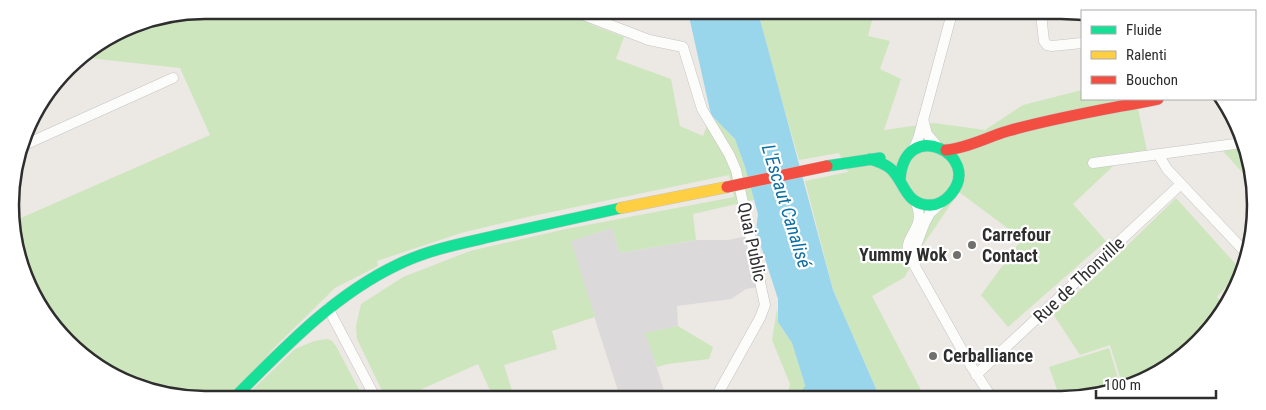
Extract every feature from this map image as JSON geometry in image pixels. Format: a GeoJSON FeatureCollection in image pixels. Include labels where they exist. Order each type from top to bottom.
{"type":"FeatureCollection","features":[{"type":"Feature","properties":{"kind":"main road"},"geometry":{"type":"LineString","coordinates":[[241,391],[294,338],[368,280],[406,260],[436,249],[539,225],[827,166],[910,152],[923,146],[959,149],[998,134],[1024,127],[1153,100]]}},
{"type":"Feature","properties":{"kind":"main road"},"geometry":{"type":"LineString","coordinates":[[870,159],[889,167],[900,181],[904,192],[915,202],[927,205],[942,202],[949,197],[956,187],[958,170],[966,153],[978,142]]}},
{"type":"Feature","properties":{"kind":"main road"},"geometry":{"type":"LineString","coordinates":[[941,148],[954,159],[958,170]]}},
{"type":"Feature","properties":{"kind":"main road"},"geometry":{"type":"LineString","coordinates":[[900,181],[900,167],[910,152]]}},
{"type":"Feature","properties":{"kind":"street","name":"Quai Public"},"geometry":{"type":"LineString","coordinates":[[594,19],[649,40],[683,47],[702,109],[736,170],[765,305],[763,313],[720,391]]}},
{"type":"Feature","properties":{"kind":"street"},"geometry":{"type":"LineString","coordinates":[[910,152],[918,139],[950,19]]}},
{"type":"Feature","properties":{"kind":"street"},"geometry":{"type":"LineString","coordinates":[[1042,19],[1044,41],[1047,45],[1081,43]]}},
{"type":"Feature","properties":{"kind":"street"},"geometry":{"type":"LineString","coordinates":[[30,142],[173,78]]}},
{"type":"Feature","properties":{"kind":"street"},"geometry":{"type":"LineString","coordinates":[[923,118],[927,134],[941,148]]}},
{"type":"Feature","properties":{"kind":"street"},"geometry":{"type":"LineString","coordinates":[[1093,162],[1237,144]]}},
{"type":"Feature","properties":{"kind":"street"},"geometry":{"type":"LineString","coordinates":[[1158,154],[1164,165],[1242,249]]}},
{"type":"Feature","properties":{"kind":"street","name":"Rue de Thonville"},"geometry":{"type":"LineString","coordinates":[[976,375],[1181,184]]}},
{"type":"Feature","properties":{"kind":"street"},"geometry":{"type":"LineString","coordinates":[[915,202],[919,210],[919,223],[909,241],[907,250],[976,375],[987,391]]}},
{"type":"Feature","properties":{"kind":"street"},"geometry":{"type":"LineString","coordinates":[[916,267],[914,251],[926,218],[942,202]]}},
{"type":"Feature","properties":{"kind":"street"},"geometry":{"type":"LineString","coordinates":[[330,311],[372,391]]}},
{"type":"Feature","properties":{"kind":"shaded area"},"geometry":{"type":"Polygon","coordinates":[[[612,228],[620,253],[696,240],[728,240],[747,236],[758,287],[746,289],[731,299],[677,306],[678,326],[646,333],[664,391],[618,391],[570,241],[612,228]]]}},
{"type":"Feature","properties":{"kind":"green space"},"geometry":{"type":"Polygon","coordinates":[[[193,19],[592,19],[590,24],[624,37],[616,59],[671,79],[680,126],[703,136],[711,115],[735,139],[754,200],[693,214],[696,240],[620,253],[612,228],[571,241],[595,317],[552,331],[557,349],[504,365],[512,391],[490,391],[478,364],[417,391],[382,391],[357,339],[356,326],[361,304],[403,277],[470,251],[566,229],[734,197],[729,175],[523,218],[461,233],[377,261],[378,266],[335,288],[275,347],[236,391],[193,391],[169,388],[134,377],[112,366],[82,345],[65,328],[50,308],[33,276],[22,241],[19,219],[210,135],[180,68],[90,58],[112,44],[134,33],[169,22],[193,19]]]}},
{"type":"Feature","properties":{"kind":"green space"},"geometry":{"type":"Polygon","coordinates":[[[760,19],[872,19],[868,36],[890,41],[880,69],[901,79],[884,130],[934,123],[985,130],[1023,105],[1081,90],[1081,100],[1136,100],[1147,151],[1126,154],[1073,204],[1106,241],[1008,327],[981,295],[1022,239],[959,192],[915,257],[905,277],[872,296],[921,391],[877,391],[833,290],[805,181],[848,172],[839,153],[799,160],[760,19]]]}},
{"type":"Feature","properties":{"kind":"green space"},"geometry":{"type":"Polygon","coordinates":[[[1238,149],[1245,176],[1223,151],[1238,149]]]}},
{"type":"Feature","properties":{"kind":"green space"},"geometry":{"type":"Polygon","coordinates":[[[1176,198],[1237,265],[1230,282],[1217,297],[1220,301],[1216,308],[1193,337],[1164,360],[1143,372],[1121,381],[1110,345],[1080,355],[1053,314],[1097,275],[1176,198]]]}},
{"type":"Feature","properties":{"kind":"green space"},"geometry":{"type":"Polygon","coordinates":[[[777,309],[778,322],[792,343],[807,391],[788,391],[790,384],[772,340],[777,309]]]}},
{"type":"Feature","properties":{"kind":"green space"},"geometry":{"type":"Polygon","coordinates":[[[678,326],[713,347],[709,359],[657,367],[645,333],[678,326]]]}},
{"type":"Feature","properties":{"kind":"green space"},"geometry":{"type":"Polygon","coordinates":[[[331,340],[360,391],[251,391],[295,349],[314,341],[331,340]]]}},
{"type":"Feature","properties":{"kind":"green space"},"geometry":{"type":"Polygon","coordinates":[[[1109,348],[1119,382],[1085,390],[1058,391],[1049,367],[1109,348]]]}},
{"type":"Feature","properties":{"kind":"water","name":"L'Escaut Canalisé"},"geometry":{"type":"Polygon","coordinates":[[[690,19],[760,19],[833,290],[877,391],[807,391],[792,343],[778,322],[778,299],[756,231],[758,214],[745,167],[735,139],[711,115],[690,19]]]}},
{"type":"Feature","properties":{"kind":"waterway"},"geometry":{"type":"LineString","coordinates":[[803,391],[806,387]]}},
{"type":"Feature","properties":{"kind":"traffic: fast"},"geometry":{"type":"LineString","coordinates":[[870,159],[891,169],[909,196],[927,205],[940,203],[951,194],[958,180],[957,166],[950,155],[939,148],[926,146],[914,150],[904,161],[900,181]]}},
{"type":"Feature","properties":{"kind":"traffic: fast"},"geometry":{"type":"LineString","coordinates":[[827,166],[880,158]]}},
{"type":"Feature","properties":{"kind":"traffic: fast"},"geometry":{"type":"LineString","coordinates":[[241,391],[311,323],[331,307],[374,277],[409,259],[447,247],[621,208]]}},
{"type":"Feature","properties":{"kind":"traffic: slow"},"geometry":{"type":"LineString","coordinates":[[621,208],[727,187]]}},
{"type":"Feature","properties":{"kind":"traffic: jam"},"geometry":{"type":"LineString","coordinates":[[946,150],[962,147],[1008,131],[1045,121],[1153,100]]}},
{"type":"Feature","properties":{"kind":"traffic: jam"},"geometry":{"type":"LineString","coordinates":[[727,187],[827,166]]}},
{"type":"Feature","properties":{"kind":"place","name":"Carrefour Contact"},"geometry":{"type":"Point","coordinates":[972,245]}},
{"type":"Feature","properties":{"kind":"place","name":"Yummy Wok"},"geometry":{"type":"Point","coordinates":[957,255]}},
{"type":"Feature","properties":{"kind":"place","name":"Cerballiance"},"geometry":{"type":"Point","coordinates":[933,356]}}]}
